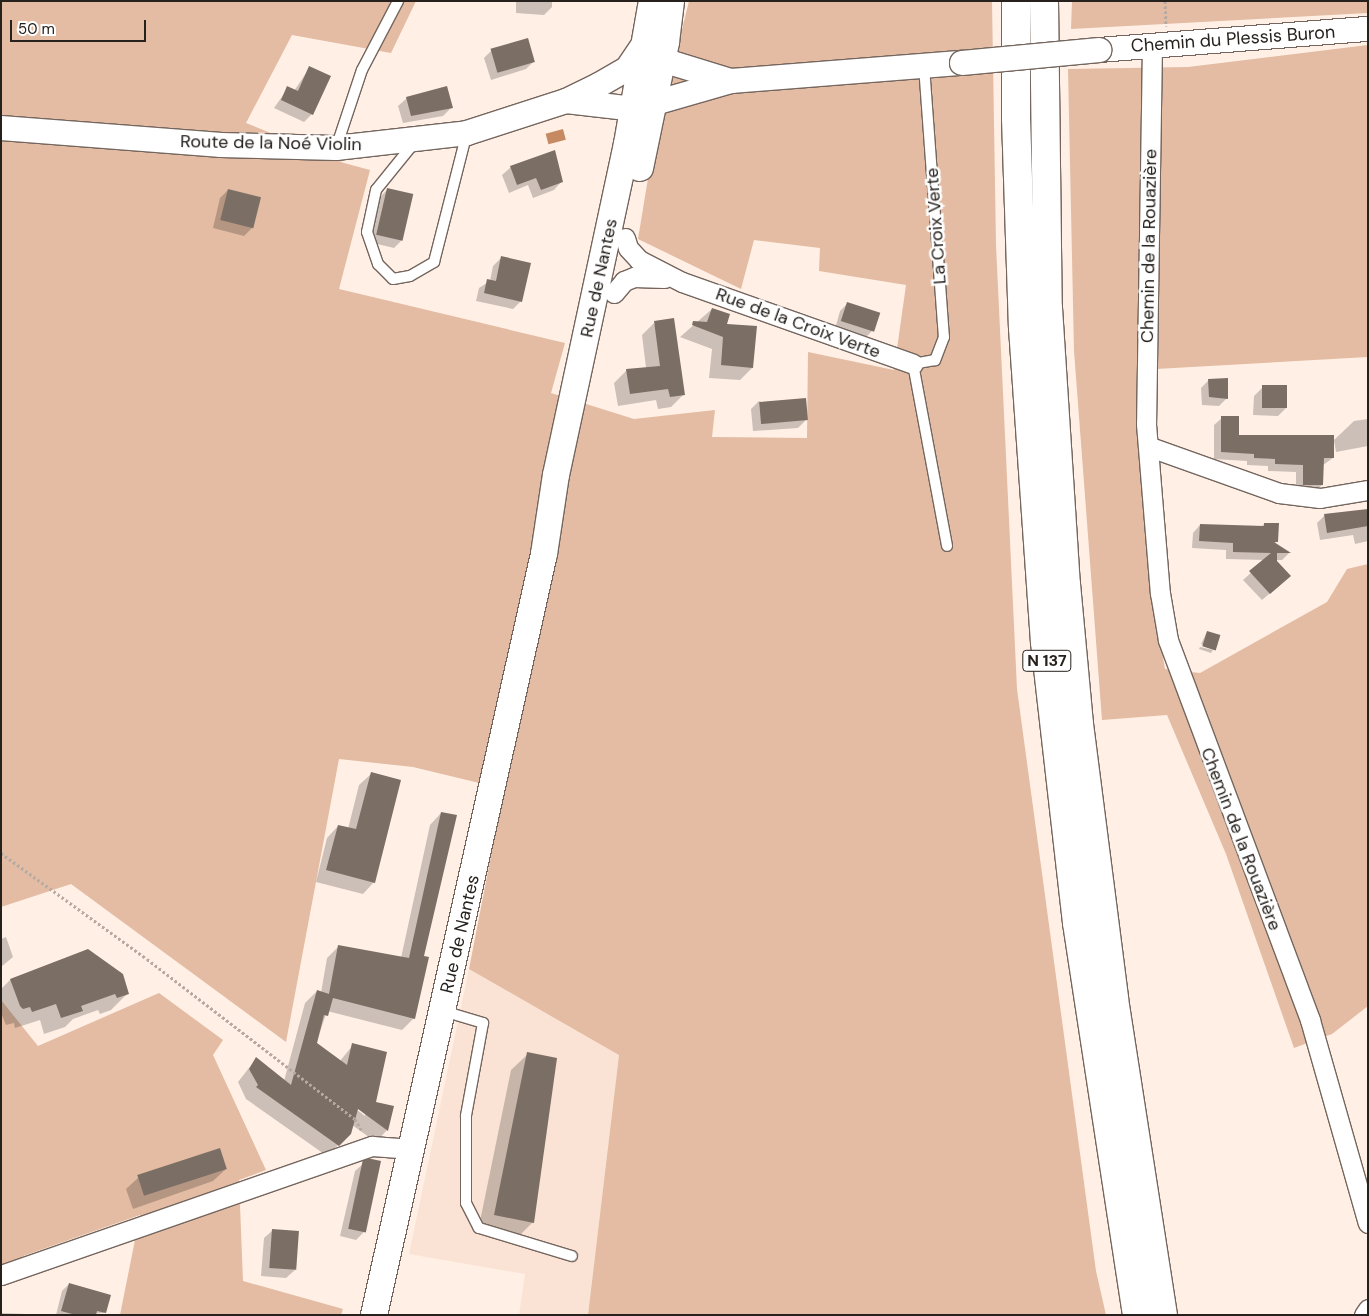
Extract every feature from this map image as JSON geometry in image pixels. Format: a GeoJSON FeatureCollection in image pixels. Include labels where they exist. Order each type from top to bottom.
{"type":"FeatureCollection","features":[{"type":"Feature","properties":{"kind":"highway","name":"N 137"},"geometry":{"type":"LineString","coordinates":[[1016,1],[1016,118],[1023,328],[1045,642],[1077,923],[1137,1315]]}},
{"type":"Feature","properties":{"kind":"highway","name":"N 137"},"geometry":{"type":"LineString","coordinates":[[1044,1],[1048,299],[1066,584],[1079,724],[1110,971],[1163,1315]]}},
{"type":"Feature","properties":{"kind":"main road","name":"Rue de Nantes"},"geometry":{"type":"LineString","coordinates":[[374,1315],[544,554],[568,478],[623,264],[632,150],[649,77],[652,1]]}},
{"type":"Feature","properties":{"kind":"main road"},"geometry":{"type":"LineString","coordinates":[[623,264],[633,162],[649,77],[671,1]]}},
{"type":"Feature","properties":{"kind":"main road","name":"Rue de Nantes"},"geometry":{"type":"LineString","coordinates":[[623,264],[632,150]]}},
{"type":"Feature","properties":{"kind":"street"},"geometry":{"type":"LineString","coordinates":[[649,77],[660,1]]}},
{"type":"Feature","properties":{"kind":"street","name":"Chemin du Plessis Buron"},"geometry":{"type":"LineString","coordinates":[[924,66],[1152,45],[1368,29]]}},
{"type":"Feature","properties":{"kind":"street","name":"Chemin de la Rouazière"},"geometry":{"type":"LineString","coordinates":[[1152,45],[1146,424],[1150,447],[1160,593],[1168,640],[1310,1020],[1368,1224]]}},
{"type":"Feature","properties":{"kind":"street"},"geometry":{"type":"LineString","coordinates":[[649,77],[700,82],[732,81],[924,66]]}},
{"type":"Feature","properties":{"kind":"street","name":"Route de la Noé Violin"},"geometry":{"type":"LineString","coordinates":[[598,96],[627,69],[649,77]]}},
{"type":"Feature","properties":{"kind":"street","name":"Route de la Noé Violin"},"geometry":{"type":"LineString","coordinates":[[1,128],[221,146],[336,148],[467,134],[566,101],[598,96],[649,77]]}},
{"type":"Feature","properties":{"kind":"street"},"geometry":{"type":"LineString","coordinates":[[649,77],[700,82]]}},
{"type":"Feature","properties":{"kind":"street"},"geometry":{"type":"LineString","coordinates":[[598,96],[632,150],[664,114],[700,82]]}},
{"type":"Feature","properties":{"kind":"street","name":"Rue de la Croix Verte"},"geometry":{"type":"LineString","coordinates":[[623,264],[682,282],[913,364]]}},
{"type":"Feature","properties":{"kind":"street"},"geometry":{"type":"LineString","coordinates":[[1150,447],[1279,493],[1320,498],[1368,490]]}},
{"type":"Feature","properties":{"kind":"street"},"geometry":{"type":"LineString","coordinates":[[1,1275],[372,1146],[412,1149]]}},
{"type":"Feature","properties":{"kind":"street"},"geometry":{"type":"LineString","coordinates":[[1364,1315],[1368,1309]]}},
{"type":"Feature","properties":{"kind":"lane"},"geometry":{"type":"LineString","coordinates":[[336,148],[362,70],[398,1]]}},
{"type":"Feature","properties":{"kind":"lane","name":"La Croix Verte"},"geometry":{"type":"LineString","coordinates":[[913,364],[921,365],[935,360],[944,337],[924,66]]}},
{"type":"Feature","properties":{"kind":"lane"},"geometry":{"type":"LineString","coordinates":[[417,139],[376,190],[367,232],[378,264],[393,279],[410,276],[434,262],[467,134]]}},
{"type":"Feature","properties":{"kind":"lane"},"geometry":{"type":"LineString","coordinates":[[913,364],[947,546]]}},
{"type":"Feature","properties":{"kind":"lane"},"geometry":{"type":"LineString","coordinates":[[442,1011],[483,1023],[466,1116],[466,1203],[479,1228],[572,1256]]}},
{"type":"Feature","properties":{"kind":"path"},"geometry":{"type":"LineString","coordinates":[[1,853],[147,958],[355,1119],[372,1146]]}},
{"type":"Feature","properties":{"kind":"shaded area"},"geometry":{"type":"Polygon","coordinates":[[[1,1],[416,1],[391,53],[292,35],[246,123],[344,163],[370,170],[339,289],[565,343],[551,393],[634,419],[715,410],[712,437],[807,438],[808,352],[894,370],[906,285],[819,271],[820,248],[754,240],[741,289],[638,239],[654,142],[689,1],[992,1],[996,245],[1017,689],[1096,1271],[1106,1315],[588,1315],[619,1055],[469,969],[504,789],[413,767],[339,759],[286,1042],[71,884],[1,907],[1,1]]]}},
{"type":"Feature","properties":{"kind":"shaded area"},"geometry":{"type":"Polygon","coordinates":[[[1072,1],[1368,1],[1368,13],[1071,29],[1072,1]]]}},
{"type":"Feature","properties":{"kind":"shaded area"},"geometry":{"type":"Polygon","coordinates":[[[1368,45],[1368,357],[1138,370],[1148,569],[1165,669],[1200,673],[1327,602],[1347,569],[1368,564],[1368,1006],[1332,1034],[1294,1048],[1226,854],[1167,715],[1102,720],[1074,351],[1068,69],[1188,67],[1368,45]]]}},
{"type":"Feature","properties":{"kind":"shaded area"},"geometry":{"type":"Polygon","coordinates":[[[563,129],[566,140],[548,144],[546,134],[563,129]]]}},
{"type":"Feature","properties":{"kind":"shaded area"},"geometry":{"type":"Polygon","coordinates":[[[469,969],[619,1054],[588,1315],[519,1315],[525,1274],[409,1254],[469,969]]]}},
{"type":"Feature","properties":{"kind":"shaded area"},"geometry":{"type":"Polygon","coordinates":[[[159,993],[223,1040],[213,1055],[266,1170],[239,1180],[243,1281],[343,1309],[341,1315],[120,1315],[140,1215],[23,1256],[1,1282],[1,1000],[38,1046],[159,993]]]}},
{"type":"Feature","properties":{"kind":"building"},"geometry":{"type":"Polygon","coordinates":[[[528,38],[535,62],[497,73],[491,49],[528,38]]]}},
{"type":"Feature","properties":{"kind":"building"},"geometry":{"type":"Polygon","coordinates":[[[309,66],[331,76],[313,115],[281,100],[287,86],[298,91],[309,66]]]}},
{"type":"Feature","properties":{"kind":"building"},"geometry":{"type":"Polygon","coordinates":[[[447,86],[453,108],[411,116],[406,97],[447,86]]]}},
{"type":"Feature","properties":{"kind":"building"},"geometry":{"type":"Polygon","coordinates":[[[555,150],[563,182],[541,190],[536,178],[517,185],[510,166],[555,150]]]}},
{"type":"Feature","properties":{"kind":"building"},"geometry":{"type":"Polygon","coordinates":[[[387,188],[413,194],[403,241],[376,235],[387,188]]]}},
{"type":"Feature","properties":{"kind":"building"},"geometry":{"type":"Polygon","coordinates":[[[228,189],[261,197],[253,228],[220,220],[228,189]]]}},
{"type":"Feature","properties":{"kind":"building"},"geometry":{"type":"Polygon","coordinates":[[[501,256],[531,263],[522,302],[484,293],[487,279],[496,281],[501,256]]]}},
{"type":"Feature","properties":{"kind":"building"},"geometry":{"type":"Polygon","coordinates":[[[847,302],[880,313],[874,332],[841,321],[847,302]]]}},
{"type":"Feature","properties":{"kind":"building"},"geometry":{"type":"Polygon","coordinates":[[[712,308],[730,314],[727,324],[757,326],[753,368],[721,365],[723,337],[692,325],[693,321],[707,322],[712,308]]]}},
{"type":"Feature","properties":{"kind":"building"},"geometry":{"type":"Polygon","coordinates":[[[674,318],[685,395],[670,397],[668,389],[630,394],[626,369],[660,366],[654,321],[674,318]]]}},
{"type":"Feature","properties":{"kind":"building"},"geometry":{"type":"Polygon","coordinates":[[[1228,378],[1228,399],[1209,397],[1208,379],[1228,378]]]}},
{"type":"Feature","properties":{"kind":"building"},"geometry":{"type":"Polygon","coordinates":[[[1262,385],[1287,385],[1287,408],[1262,408],[1262,385]]]}},
{"type":"Feature","properties":{"kind":"building"},"geometry":{"type":"Polygon","coordinates":[[[806,398],[808,420],[761,424],[759,402],[806,398]]]}},
{"type":"Feature","properties":{"kind":"building"},"geometry":{"type":"Polygon","coordinates":[[[1221,416],[1239,416],[1239,435],[1334,435],[1334,458],[1324,458],[1323,485],[1303,485],[1303,465],[1275,464],[1275,459],[1254,458],[1254,454],[1221,452],[1221,416]]]}},
{"type":"Feature","properties":{"kind":"building"},"geometry":{"type":"Polygon","coordinates":[[[1368,509],[1368,526],[1327,533],[1324,514],[1368,509]]]}},
{"type":"Feature","properties":{"kind":"building"},"geometry":{"type":"Polygon","coordinates":[[[1264,523],[1279,523],[1278,542],[1274,542],[1291,553],[1277,553],[1277,561],[1291,576],[1270,594],[1249,571],[1271,553],[1233,552],[1233,543],[1199,541],[1200,524],[1264,526],[1264,523]]]}},
{"type":"Feature","properties":{"kind":"building"},"geometry":{"type":"Polygon","coordinates":[[[1207,631],[1220,635],[1216,650],[1202,646],[1207,631]]]}},
{"type":"Feature","properties":{"kind":"building"},"geometry":{"type":"Polygon","coordinates":[[[371,772],[401,780],[375,883],[326,870],[338,825],[356,829],[371,772]]]}},
{"type":"Feature","properties":{"kind":"building"},"geometry":{"type":"Polygon","coordinates":[[[441,812],[457,815],[424,956],[429,957],[415,1019],[333,998],[328,1016],[324,1015],[317,1043],[347,1065],[352,1043],[387,1052],[376,1102],[394,1106],[388,1131],[358,1109],[351,1134],[339,1146],[256,1087],[258,1085],[249,1069],[256,1057],[291,1085],[317,990],[329,994],[338,945],[409,958],[441,812]]]}},
{"type":"Feature","properties":{"kind":"building"},"geometry":{"type":"Polygon","coordinates":[[[88,949],[123,974],[129,994],[117,998],[115,994],[81,1006],[83,1011],[61,1018],[56,1004],[32,1012],[30,1007],[23,1009],[20,1006],[10,979],[88,949]]]}},
{"type":"Feature","properties":{"kind":"building"},"geometry":{"type":"Polygon","coordinates":[[[527,1052],[557,1058],[534,1223],[494,1215],[527,1052]]]}},
{"type":"Feature","properties":{"kind":"building"},"geometry":{"type":"Polygon","coordinates":[[[220,1148],[227,1169],[144,1196],[137,1175],[220,1148]]]}},
{"type":"Feature","properties":{"kind":"building"},"geometry":{"type":"Polygon","coordinates":[[[363,1157],[381,1161],[366,1232],[348,1229],[363,1157]]]}},
{"type":"Feature","properties":{"kind":"building"},"geometry":{"type":"Polygon","coordinates":[[[272,1229],[299,1231],[296,1270],[269,1268],[272,1229]]]}},
{"type":"Feature","properties":{"kind":"building"},"geometry":{"type":"Polygon","coordinates":[[[69,1283],[111,1295],[106,1313],[97,1311],[96,1315],[76,1315],[61,1311],[69,1283]]]}}]}
